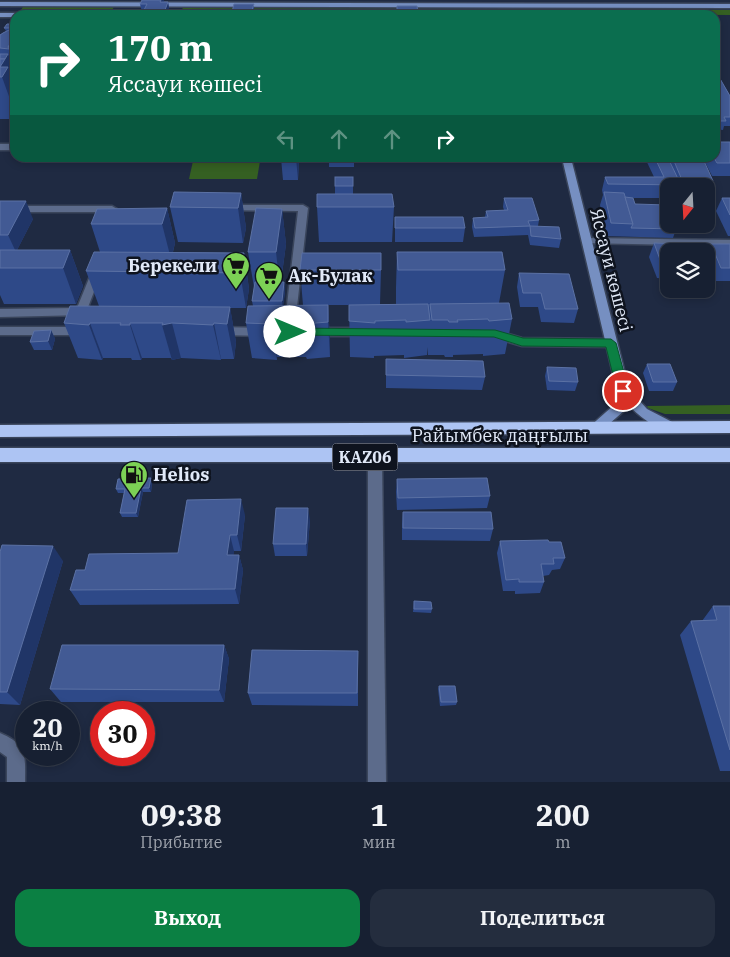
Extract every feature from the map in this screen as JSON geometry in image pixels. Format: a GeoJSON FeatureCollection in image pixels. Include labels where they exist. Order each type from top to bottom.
{"type":"FeatureCollection","features":[{"type":"Feature","properties":{"kind":"highway","name":"Райымбек даңғылы"},"geometry":{"type":"LineString","coordinates":[[0,430],[730,427]]}},
{"type":"Feature","properties":{"kind":"highway","name":"Райымбек даңғылы"},"geometry":{"type":"LineString","coordinates":[[0,455],[730,455]]}},
{"type":"Feature","properties":{"kind":"main road"},"geometry":{"type":"LineString","coordinates":[[0,2],[120,4],[530,3],[730,6]]}},
{"type":"Feature","properties":{"kind":"main road"},"geometry":{"type":"LineString","coordinates":[[115,10],[120,4]]}},
{"type":"Feature","properties":{"kind":"main road"},"geometry":{"type":"LineString","coordinates":[[175,4],[179,7],[178,10]]}},
{"type":"Feature","properties":{"kind":"main road","name":"Яссауи көшесі"},"geometry":{"type":"LineString","coordinates":[[567,162],[623,391]]}},
{"type":"Feature","properties":{"kind":"main road"},"geometry":{"type":"LineString","coordinates":[[623,391],[642,412],[671,428]]}},
{"type":"Feature","properties":{"kind":"main road"},"geometry":{"type":"LineString","coordinates":[[595,428],[620,407],[623,391]]}},
{"type":"Feature","properties":{"kind":"street"},"geometry":{"type":"LineString","coordinates":[[214,208],[303,208],[290,332]]}},
{"type":"Feature","properties":{"kind":"street"},"geometry":{"type":"LineString","coordinates":[[0,209],[119,212]]}},
{"type":"Feature","properties":{"kind":"street"},"geometry":{"type":"LineString","coordinates":[[586,241],[730,243]]}},
{"type":"Feature","properties":{"kind":"street"},"geometry":{"type":"LineString","coordinates":[[0,313],[81,312],[99,264]]}},
{"type":"Feature","properties":{"kind":"street"},"geometry":{"type":"LineString","coordinates":[[0,331],[99,331]]}},
{"type":"Feature","properties":{"kind":"street"},"geometry":{"type":"LineString","coordinates":[[206,331],[377,332]]}},
{"type":"Feature","properties":{"kind":"street"},"geometry":{"type":"LineString","coordinates":[[475,333],[495,333],[522,342],[611,343]]}},
{"type":"Feature","properties":{"kind":"street"},"geometry":{"type":"LineString","coordinates":[[375,456],[377,782]]}},
{"type":"Feature","properties":{"kind":"street"},"geometry":{"type":"LineString","coordinates":[[0,742],[16,753],[16,782]]}},
{"type":"Feature","properties":{"kind":"green space"},"geometry":{"type":"Polygon","coordinates":[[[23,7],[114,7],[112,10],[21,10],[23,7]]]}},
{"type":"Feature","properties":{"kind":"green space"},"geometry":{"type":"Polygon","coordinates":[[[182,8],[516,10],[184,10],[182,8]]]}},
{"type":"Feature","properties":{"kind":"green space"},"geometry":{"type":"Polygon","coordinates":[[[542,9],[730,10],[730,15],[720,15],[720,10],[542,9]]]}},
{"type":"Feature","properties":{"kind":"green space"},"geometry":{"type":"Polygon","coordinates":[[[193,162],[260,162],[257,179],[189,179],[193,162]]]}},
{"type":"Feature","properties":{"kind":"green space"},"geometry":{"type":"Polygon","coordinates":[[[730,405],[730,414],[665,414],[647,406],[730,405]]]}},
{"type":"Feature","properties":{"kind":"building"},"geometry":{"type":"Polygon","coordinates":[[[142,0],[168,2],[165,10],[144,10],[147,4],[140,4],[142,0]]]}},
{"type":"Feature","properties":{"kind":"building"},"geometry":{"type":"Polygon","coordinates":[[[234,4],[254,4],[252,10],[232,10],[234,4]]]}},
{"type":"Feature","properties":{"kind":"building"},"geometry":{"type":"Polygon","coordinates":[[[397,6],[417,6],[418,10],[397,10],[397,6]]]}},
{"type":"Feature","properties":{"kind":"building"},"geometry":{"type":"Polygon","coordinates":[[[7,24],[10,24],[10,28],[4,28],[7,24]]]}},
{"type":"Feature","properties":{"kind":"building"},"geometry":{"type":"Polygon","coordinates":[[[10,30],[9,49],[0,48],[0,35],[10,30]]]}},
{"type":"Feature","properties":{"kind":"building"},"geometry":{"type":"Polygon","coordinates":[[[0,54],[8,54],[5,59],[0,59],[0,54]]]}},
{"type":"Feature","properties":{"kind":"building"},"geometry":{"type":"Polygon","coordinates":[[[0,59],[5,59],[0,67],[0,59]]]}},
{"type":"Feature","properties":{"kind":"building"},"geometry":{"type":"Polygon","coordinates":[[[0,67],[8,67],[2,77],[0,77],[0,67]]]}},
{"type":"Feature","properties":{"kind":"building"},"geometry":{"type":"Polygon","coordinates":[[[720,79],[730,96],[730,117],[724,117],[726,121],[720,121],[720,79]]]}},
{"type":"Feature","properties":{"kind":"building"},"geometry":{"type":"Polygon","coordinates":[[[720,142],[730,142],[730,163],[717,163],[720,162],[720,142]]]}},
{"type":"Feature","properties":{"kind":"building"},"geometry":{"type":"Polygon","coordinates":[[[657,162],[670,162],[678,178],[660,178],[660,185],[608,184],[605,177],[664,177],[657,162]]]}},
{"type":"Feature","properties":{"kind":"building"},"geometry":{"type":"Polygon","coordinates":[[[674,162],[704,162],[712,178],[681,178],[674,162]]]}},
{"type":"Feature","properties":{"kind":"building"},"geometry":{"type":"Polygon","coordinates":[[[335,177],[353,177],[353,186],[335,186],[335,177]]]}},
{"type":"Feature","properties":{"kind":"building"},"geometry":{"type":"Polygon","coordinates":[[[174,192],[241,193],[238,208],[170,207],[174,192]]]}},
{"type":"Feature","properties":{"kind":"building"},"geometry":{"type":"Polygon","coordinates":[[[604,192],[624,193],[633,224],[611,223],[604,192]]]}},
{"type":"Feature","properties":{"kind":"building"},"geometry":{"type":"Polygon","coordinates":[[[317,194],[392,194],[394,207],[317,207],[317,194]]]}},
{"type":"Feature","properties":{"kind":"building"},"geometry":{"type":"Polygon","coordinates":[[[625,197],[633,198],[635,204],[660,205],[660,229],[631,228],[633,224],[625,197]]]}},
{"type":"Feature","properties":{"kind":"building"},"geometry":{"type":"Polygon","coordinates":[[[504,198],[532,198],[539,220],[528,221],[530,226],[475,228],[473,218],[488,217],[486,211],[508,210],[504,198]]]}},
{"type":"Feature","properties":{"kind":"building"},"geometry":{"type":"Polygon","coordinates":[[[722,198],[730,198],[730,215],[722,198]]]}},
{"type":"Feature","properties":{"kind":"building"},"geometry":{"type":"Polygon","coordinates":[[[0,201],[26,201],[8,235],[0,235],[0,201]]]}},
{"type":"Feature","properties":{"kind":"building"},"geometry":{"type":"Polygon","coordinates":[[[167,208],[162,224],[91,224],[97,209],[167,208]]]}},
{"type":"Feature","properties":{"kind":"building"},"geometry":{"type":"Polygon","coordinates":[[[256,208],[282,209],[276,252],[248,252],[256,208]]]}},
{"type":"Feature","properties":{"kind":"building"},"geometry":{"type":"Polygon","coordinates":[[[395,217],[463,217],[465,228],[395,228],[395,217]]]}},
{"type":"Feature","properties":{"kind":"building"},"geometry":{"type":"Polygon","coordinates":[[[530,226],[559,227],[561,239],[531,236],[530,226]]]}},
{"type":"Feature","properties":{"kind":"building"},"geometry":{"type":"Polygon","coordinates":[[[654,243],[660,243],[660,260],[654,243]]]}},
{"type":"Feature","properties":{"kind":"building"},"geometry":{"type":"Polygon","coordinates":[[[715,244],[730,244],[730,268],[721,268],[715,254],[715,244]]]}},
{"type":"Feature","properties":{"kind":"building"},"geometry":{"type":"Polygon","coordinates":[[[0,250],[70,250],[63,268],[0,268],[0,250]]]}},
{"type":"Feature","properties":{"kind":"building"},"geometry":{"type":"Polygon","coordinates":[[[94,252],[244,253],[240,273],[86,271],[94,252]]]}},
{"type":"Feature","properties":{"kind":"building"},"geometry":{"type":"Polygon","coordinates":[[[397,252],[502,252],[505,270],[398,270],[397,252]]]}},
{"type":"Feature","properties":{"kind":"building"},"geometry":{"type":"Polygon","coordinates":[[[302,253],[381,253],[381,270],[300,270],[302,253]]]}},
{"type":"Feature","properties":{"kind":"building"},"geometry":{"type":"Polygon","coordinates":[[[519,273],[569,274],[578,309],[545,309],[541,293],[523,293],[519,273]]]}},
{"type":"Feature","properties":{"kind":"building"},"geometry":{"type":"Polygon","coordinates":[[[255,282],[284,282],[282,301],[252,301],[255,282]]]}},
{"type":"Feature","properties":{"kind":"building"},"geometry":{"type":"Polygon","coordinates":[[[509,303],[512,319],[489,321],[488,319],[457,320],[458,322],[432,320],[430,304],[509,303]]]}},
{"type":"Feature","properties":{"kind":"building"},"geometry":{"type":"Polygon","coordinates":[[[428,304],[430,320],[406,322],[406,320],[375,321],[375,323],[349,321],[349,305],[428,304]]]}},
{"type":"Feature","properties":{"kind":"building"},"geometry":{"type":"Polygon","coordinates":[[[328,305],[328,322],[304,324],[304,322],[246,323],[248,306],[328,305]]]}},
{"type":"Feature","properties":{"kind":"building"},"geometry":{"type":"Polygon","coordinates":[[[70,306],[230,307],[227,324],[172,323],[162,325],[163,323],[130,323],[130,325],[120,325],[121,323],[90,323],[89,325],[64,323],[70,306]]]}},
{"type":"Feature","properties":{"kind":"building"},"geometry":{"type":"Polygon","coordinates":[[[51,330],[48,341],[30,342],[34,331],[51,330]]]}},
{"type":"Feature","properties":{"kind":"building"},"geometry":{"type":"Polygon","coordinates":[[[386,359],[483,361],[485,377],[386,375],[386,359]]]}},
{"type":"Feature","properties":{"kind":"building"},"geometry":{"type":"Polygon","coordinates":[[[647,364],[670,364],[677,382],[653,382],[647,364]]]}},
{"type":"Feature","properties":{"kind":"building"},"geometry":{"type":"Polygon","coordinates":[[[547,367],[576,368],[578,382],[549,381],[547,367]]]}},
{"type":"Feature","properties":{"kind":"building"},"geometry":{"type":"Polygon","coordinates":[[[151,478],[149,488],[141,488],[136,513],[120,513],[125,489],[116,489],[118,479],[151,478]]]}},
{"type":"Feature","properties":{"kind":"building"},"geometry":{"type":"Polygon","coordinates":[[[487,478],[490,496],[398,498],[397,479],[487,478]]]}},
{"type":"Feature","properties":{"kind":"building"},"geometry":{"type":"Polygon","coordinates":[[[241,499],[237,535],[230,535],[227,555],[239,555],[235,589],[70,590],[76,570],[85,570],[89,554],[178,553],[187,500],[241,499]]]}},
{"type":"Feature","properties":{"kind":"building"},"geometry":{"type":"Polygon","coordinates":[[[276,508],[308,508],[306,544],[273,544],[276,508]]]}},
{"type":"Feature","properties":{"kind":"building"},"geometry":{"type":"Polygon","coordinates":[[[403,512],[491,512],[493,529],[403,528],[403,512]]]}},
{"type":"Feature","properties":{"kind":"building"},"geometry":{"type":"Polygon","coordinates":[[[548,540],[549,542],[561,542],[565,558],[553,558],[554,564],[541,564],[544,582],[519,582],[519,579],[506,580],[500,541],[548,540]]]}},
{"type":"Feature","properties":{"kind":"building"},"geometry":{"type":"Polygon","coordinates":[[[2,545],[53,546],[7,692],[0,692],[0,552],[2,545]]]}},
{"type":"Feature","properties":{"kind":"building"},"geometry":{"type":"Polygon","coordinates":[[[414,601],[431,602],[432,609],[414,609],[414,601]]]}},
{"type":"Feature","properties":{"kind":"building"},"geometry":{"type":"Polygon","coordinates":[[[713,606],[730,606],[730,750],[691,621],[717,620],[713,606]]]}},
{"type":"Feature","properties":{"kind":"building"},"geometry":{"type":"Polygon","coordinates":[[[62,645],[224,645],[219,690],[50,689],[62,645]]]}},
{"type":"Feature","properties":{"kind":"building"},"geometry":{"type":"Polygon","coordinates":[[[252,650],[358,651],[357,693],[248,693],[252,650]]]}},
{"type":"Feature","properties":{"kind":"building"},"geometry":{"type":"Polygon","coordinates":[[[439,686],[455,686],[457,702],[441,702],[439,686]]]}},
{"type":"Feature","properties":{"kind":"place","name":"Берекели"},"geometry":{"type":"Point","coordinates":[236,290]}},
{"type":"Feature","properties":{"kind":"place","name":"Ак-Булак"},"geometry":{"type":"Point","coordinates":[269,300]}},
{"type":"Feature","properties":{"kind":"place","name":"Helios"},"geometry":{"type":"Point","coordinates":[134,499]}},
{"type":"Feature","properties":{"kind":"route"},"geometry":{"type":"LineString","coordinates":[[290,332],[495,333],[508,339],[522,342],[611,343],[623,391]]}}]}
